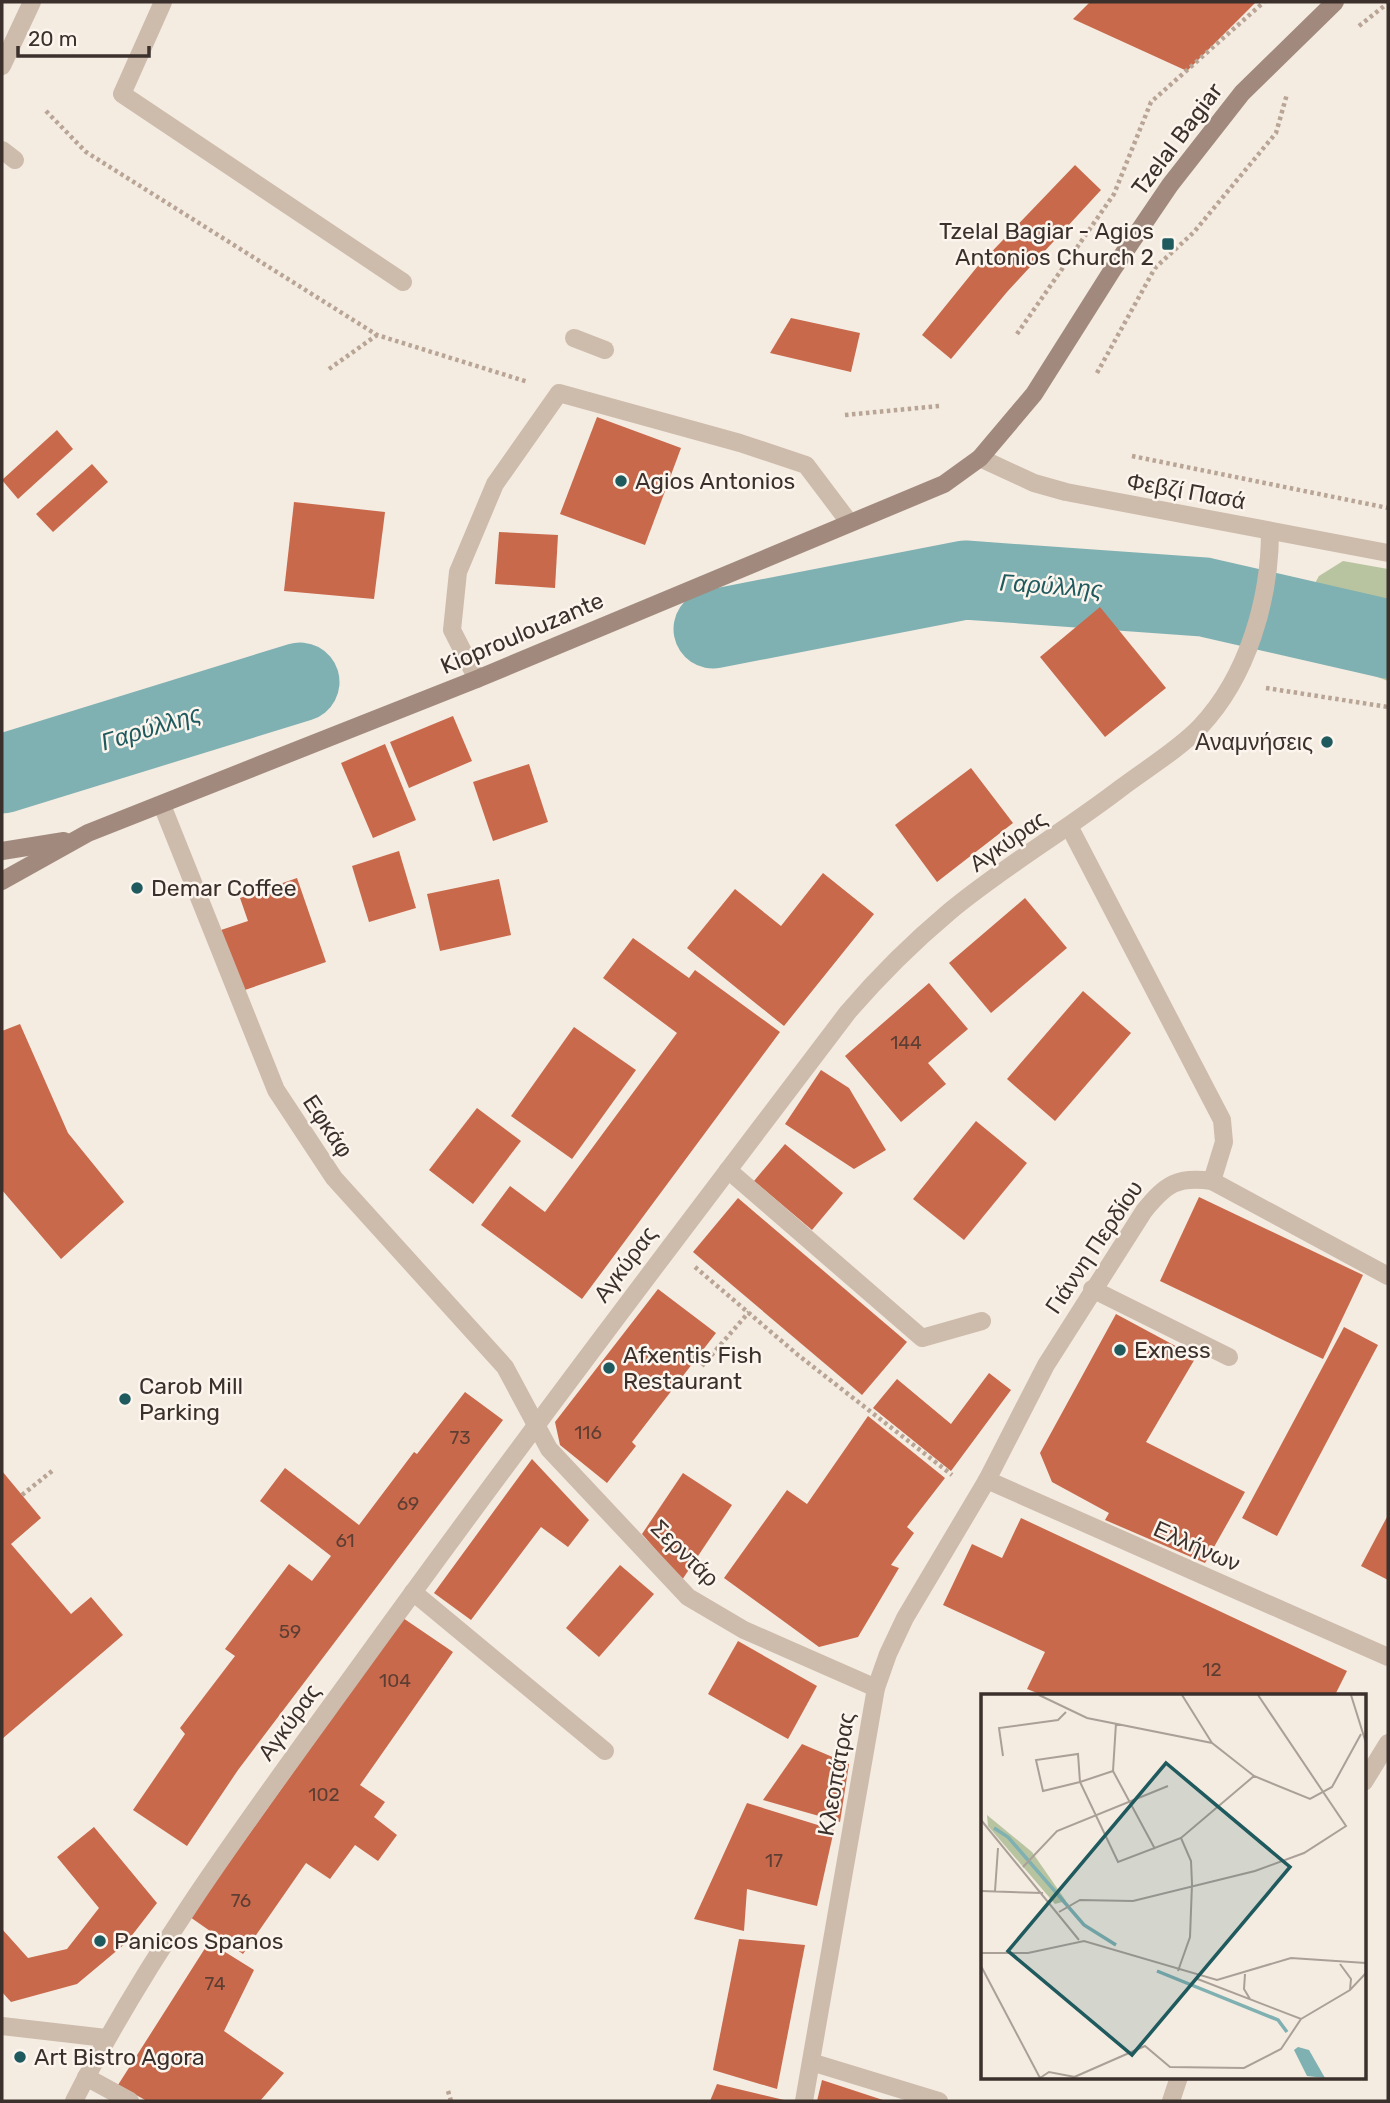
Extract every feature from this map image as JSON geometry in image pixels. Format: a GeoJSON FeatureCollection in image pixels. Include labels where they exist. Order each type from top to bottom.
{"type":"FeatureCollection","features":[{"type":"Feature","properties":{"kind":"main road","name":"Tzelal Bagiar"},"geometry":{"type":"LineString","coordinates":[[980,458],[1034,394],[1170,185],[1242,93],[1335,2]]}},
{"type":"Feature","properties":{"kind":"main road","name":"Kioproulouzante"},"geometry":{"type":"LineString","coordinates":[[76,839],[477,679],[944,484],[980,458]]}},
{"type":"Feature","properties":{"kind":"main road"},"geometry":{"type":"LineString","coordinates":[[2,851],[76,839]]}},
{"type":"Feature","properties":{"kind":"main road"},"geometry":{"type":"LineString","coordinates":[[2,881],[76,839]]}},
{"type":"Feature","properties":{"kind":"street"},"geometry":{"type":"LineString","coordinates":[[2,66],[32,2]]}},
{"type":"Feature","properties":{"kind":"street"},"geometry":{"type":"LineString","coordinates":[[163,2],[122,94],[403,282]]}},
{"type":"Feature","properties":{"kind":"street"},"geometry":{"type":"LineString","coordinates":[[574,338],[605,350]]}},
{"type":"Feature","properties":{"kind":"street"},"geometry":{"type":"LineString","coordinates":[[477,679],[452,630],[458,572],[495,484],[559,393],[740,443],[806,465],[849,522]]}},
{"type":"Feature","properties":{"kind":"street","name":"Φεβζί Πασά"},"geometry":{"type":"LineString","coordinates":[[980,458],[1034,483],[1066,492],[1388,552]]}},
{"type":"Feature","properties":{"kind":"street","name":"Αγκύρας"},"geometry":{"type":"LineString","coordinates":[[74,2101],[106,2039],[205,1880],[535,1424],[848,1012],[890,963],[951,910],[1070,828],[1200,727],[1230,684],[1253,636],[1270,566],[1270,531]]}},
{"type":"Feature","properties":{"kind":"street","name":"Εφκάφ"},"geometry":{"type":"LineString","coordinates":[[162,805],[276,1090],[334,1178],[505,1367],[535,1424]]}},
{"type":"Feature","properties":{"kind":"street"},"geometry":{"type":"LineString","coordinates":[[1070,828],[1222,1120],[1224,1142],[1212,1181],[1388,1276]]}},
{"type":"Feature","properties":{"kind":"street"},"geometry":{"type":"LineString","coordinates":[[728,1170],[922,1338],[982,1321]]}},
{"type":"Feature","properties":{"kind":"street","name":"Γιάννη Περδίου"},"geometry":{"type":"LineString","coordinates":[[982,1488],[1046,1365],[1092,1289],[1163,1188],[1190,1178],[1212,1181]]}},
{"type":"Feature","properties":{"kind":"street"},"geometry":{"type":"LineString","coordinates":[[1092,1289],[1229,1357]]}},
{"type":"Feature","properties":{"kind":"street","name":"Σερντάρ"},"geometry":{"type":"LineString","coordinates":[[535,1424],[550,1449],[688,1597],[744,1630],[876,1688]]}},
{"type":"Feature","properties":{"kind":"street","name":"Ελλήνων"},"geometry":{"type":"LineString","coordinates":[[982,1488],[1388,1657]]}},
{"type":"Feature","properties":{"kind":"street","name":"Κλεοπάτρας"},"geometry":{"type":"LineString","coordinates":[[804,2101],[876,1688],[905,1618],[982,1488]]}},
{"type":"Feature","properties":{"kind":"street"},"geometry":{"type":"LineString","coordinates":[[413,1592],[606,1751]]}},
{"type":"Feature","properties":{"kind":"street"},"geometry":{"type":"LineString","coordinates":[[1366,1779],[1388,1743]]}},
{"type":"Feature","properties":{"kind":"street"},"geometry":{"type":"LineString","coordinates":[[2,2026],[106,2039]]}},
{"type":"Feature","properties":{"kind":"street"},"geometry":{"type":"LineString","coordinates":[[811,2062],[939,2101]]}},
{"type":"Feature","properties":{"kind":"street"},"geometry":{"type":"LineString","coordinates":[[86,2077],[130,2101]]}},
{"type":"Feature","properties":{"kind":"street"},"geometry":{"type":"LineString","coordinates":[[1171,2101],[1178,2078]]}},
{"type":"Feature","properties":{"kind":"path"},"geometry":{"type":"LineString","coordinates":[[1017,334],[1114,194],[1150,102],[1264,2]]}},
{"type":"Feature","properties":{"kind":"path"},"geometry":{"type":"LineString","coordinates":[[1350,34],[1388,3]]}},
{"type":"Feature","properties":{"kind":"path"},"geometry":{"type":"LineString","coordinates":[[1097,373],[1155,268],[1194,232],[1276,132],[1288,91]]}},
{"type":"Feature","properties":{"kind":"path"},"geometry":{"type":"LineString","coordinates":[[46,111],[86,152],[377,335],[474,363],[559,393]]}},
{"type":"Feature","properties":{"kind":"path"},"geometry":{"type":"LineString","coordinates":[[329,369],[377,335]]}},
{"type":"Feature","properties":{"kind":"path"},"geometry":{"type":"LineString","coordinates":[[845,415],[939,405]]}},
{"type":"Feature","properties":{"kind":"path"},"geometry":{"type":"LineString","coordinates":[[1132,456],[1388,508]]}},
{"type":"Feature","properties":{"kind":"path"},"geometry":{"type":"LineString","coordinates":[[1230,684],[1388,707]]}},
{"type":"Feature","properties":{"kind":"path"},"geometry":{"type":"LineString","coordinates":[[670,1246],[749,1312],[982,1488]]}},
{"type":"Feature","properties":{"kind":"path"},"geometry":{"type":"LineString","coordinates":[[702,1366],[749,1312]]}},
{"type":"Feature","properties":{"kind":"path"},"geometry":{"type":"LineString","coordinates":[[22,1494],[52,1471]]}},
{"type":"Feature","properties":{"kind":"path"},"geometry":{"type":"LineString","coordinates":[[448,2091],[451,2101]]}},
{"type":"Feature","properties":{"kind":"green space"},"geometry":{"type":"Polygon","coordinates":[[[1343,561],[1388,569],[1388,681],[1283,641],[1319,576],[1343,561]]]}},
{"type":"Feature","properties":{"kind":"building"},"geometry":{"type":"Polygon","coordinates":[[[1090,2],[1256,2],[1187,71],[1073,19],[1090,2]]]}},
{"type":"Feature","properties":{"kind":"building"},"geometry":{"type":"Polygon","coordinates":[[[1075,165],[1101,190],[1007,292],[951,359],[922,335],[977,267],[1075,165]]]}},
{"type":"Feature","properties":{"kind":"building"},"geometry":{"type":"Polygon","coordinates":[[[791,318],[860,333],[851,372],[770,353],[791,318]]]}},
{"type":"Feature","properties":{"kind":"building","name":"Agios Antonios"},"geometry":{"type":"Polygon","coordinates":[[[597,417],[681,448],[645,545],[560,514],[597,417]]]}},
{"type":"Feature","properties":{"kind":"building"},"geometry":{"type":"Polygon","coordinates":[[[57,430],[73,449],[18,499],[2,480],[57,430]]]}},
{"type":"Feature","properties":{"kind":"building"},"geometry":{"type":"Polygon","coordinates":[[[92,464],[108,482],[53,532],[36,514],[92,464]]]}},
{"type":"Feature","properties":{"kind":"building"},"geometry":{"type":"Polygon","coordinates":[[[294,502],[385,512],[374,599],[284,591],[294,502]]]}},
{"type":"Feature","properties":{"kind":"building"},"geometry":{"type":"Polygon","coordinates":[[[499,532],[558,535],[555,588],[495,584],[499,532]]]}},
{"type":"Feature","properties":{"kind":"building"},"geometry":{"type":"Polygon","coordinates":[[[1100,607],[1166,688],[1105,737],[1040,657],[1100,607]]]}},
{"type":"Feature","properties":{"kind":"building"},"geometry":{"type":"Polygon","coordinates":[[[453,716],[472,761],[409,788],[390,742],[453,716]]]}},
{"type":"Feature","properties":{"kind":"building"},"geometry":{"type":"Polygon","coordinates":[[[385,744],[416,820],[373,838],[341,763],[385,744]]]}},
{"type":"Feature","properties":{"kind":"building"},"geometry":{"type":"Polygon","coordinates":[[[529,764],[548,822],[493,841],[473,782],[529,764]]]}},
{"type":"Feature","properties":{"kind":"building"},"geometry":{"type":"Polygon","coordinates":[[[971,768],[1013,823],[937,882],[895,825],[971,768]]]}},
{"type":"Feature","properties":{"kind":"building"},"geometry":{"type":"Polygon","coordinates":[[[399,851],[416,908],[369,922],[352,866],[399,851]]]}},
{"type":"Feature","properties":{"kind":"building"},"geometry":{"type":"Polygon","coordinates":[[[823,873],[874,914],[784,1026],[687,948],[735,889],[781,926],[823,873]]]}},
{"type":"Feature","properties":{"kind":"building"},"geometry":{"type":"Polygon","coordinates":[[[297,878],[326,962],[239,992],[218,931],[248,921],[240,898],[297,878]]]}},
{"type":"Feature","properties":{"kind":"building"},"geometry":{"type":"Polygon","coordinates":[[[499,879],[511,935],[440,951],[427,894],[499,879]]]}},
{"type":"Feature","properties":{"kind":"building"},"geometry":{"type":"Polygon","coordinates":[[[1025,898],[1067,948],[991,1013],[949,963],[1025,898]]]}},
{"type":"Feature","properties":{"kind":"building"},"geometry":{"type":"Polygon","coordinates":[[[633,938],[689,978],[695,970],[780,1032],[582,1299],[481,1225],[510,1186],[545,1212],[677,1033],[603,978],[633,938]]]}},
{"type":"Feature","properties":{"kind":"building"},"geometry":{"type":"Polygon","coordinates":[[[929,983],[968,1029],[928,1063],[946,1084],[901,1122],[845,1056],[929,983]]]}},
{"type":"Feature","properties":{"kind":"building"},"geometry":{"type":"Polygon","coordinates":[[[1083,991],[1131,1033],[1055,1121],[1007,1079],[1083,991]]]}},
{"type":"Feature","properties":{"kind":"building"},"geometry":{"type":"Polygon","coordinates":[[[20,1024],[68,1133],[124,1202],[61,1259],[2,1190],[2,1031],[20,1024]]]}},
{"type":"Feature","properties":{"kind":"building"},"geometry":{"type":"Polygon","coordinates":[[[574,1027],[636,1070],[572,1159],[511,1116],[574,1027]]]}},
{"type":"Feature","properties":{"kind":"building"},"geometry":{"type":"Polygon","coordinates":[[[821,1070],[849,1088],[886,1150],[854,1169],[785,1124],[821,1070]]]}},
{"type":"Feature","properties":{"kind":"building"},"geometry":{"type":"Polygon","coordinates":[[[477,1108],[521,1141],[473,1204],[429,1170],[477,1108]]]}},
{"type":"Feature","properties":{"kind":"building"},"geometry":{"type":"Polygon","coordinates":[[[976,1121],[1027,1163],[964,1240],[913,1199],[976,1121]]]}},
{"type":"Feature","properties":{"kind":"building"},"geometry":{"type":"Polygon","coordinates":[[[785,1144],[843,1193],[812,1230],[754,1181],[785,1144]]]}},
{"type":"Feature","properties":{"kind":"building"},"geometry":{"type":"Polygon","coordinates":[[[1199,1197],[1363,1275],[1323,1359],[1160,1281],[1199,1197]]]}},
{"type":"Feature","properties":{"kind":"building"},"geometry":{"type":"Polygon","coordinates":[[[738,1198],[907,1342],[862,1395],[693,1252],[738,1198]]]}},
{"type":"Feature","properties":{"kind":"building"},"geometry":{"type":"Polygon","coordinates":[[[658,1289],[716,1333],[632,1442],[636,1446],[607,1483],[560,1445],[555,1422],[658,1289]]]}},
{"type":"Feature","properties":{"kind":"building"},"geometry":{"type":"Polygon","coordinates":[[[1116,1314],[1196,1357],[1146,1442],[1245,1492],[1205,1563],[1105,1520],[1109,1513],[1052,1482],[1040,1453],[1116,1314]]]}},
{"type":"Feature","properties":{"kind":"building"},"geometry":{"type":"Polygon","coordinates":[[[1344,1327],[1378,1345],[1277,1536],[1242,1518],[1344,1327]]]}},
{"type":"Feature","properties":{"kind":"building"},"geometry":{"type":"Polygon","coordinates":[[[989,1373],[1011,1390],[951,1471],[873,1408],[897,1379],[951,1424],[989,1373]]]}},
{"type":"Feature","properties":{"kind":"building"},"geometry":{"type":"Polygon","coordinates":[[[465,1392],[503,1420],[238,1770],[187,1846],[133,1810],[185,1734],[180,1728],[235,1656],[225,1649],[289,1564],[312,1581],[331,1556],[260,1501],[285,1468],[359,1525],[414,1452],[417,1454],[465,1392]]]}},
{"type":"Feature","properties":{"kind":"building"},"geometry":{"type":"Polygon","coordinates":[[[868,1416],[945,1478],[907,1527],[914,1533],[891,1565],[899,1568],[858,1637],[819,1647],[724,1578],[787,1490],[807,1504],[868,1416]]]}},
{"type":"Feature","properties":{"kind":"building"},"geometry":{"type":"Polygon","coordinates":[[[532,1459],[589,1520],[568,1547],[541,1527],[471,1620],[434,1593],[532,1459]]]}},
{"type":"Feature","properties":{"kind":"building"},"geometry":{"type":"Polygon","coordinates":[[[2,1471],[41,1518],[11,1544],[71,1614],[91,1597],[123,1635],[2,1739],[2,1471]]]}},
{"type":"Feature","properties":{"kind":"building"},"geometry":{"type":"Polygon","coordinates":[[[683,1473],[732,1505],[682,1580],[642,1534],[683,1473]]]}},
{"type":"Feature","properties":{"kind":"building"},"geometry":{"type":"Polygon","coordinates":[[[1388,1515],[1388,1580],[1361,1566],[1388,1515]]]}},
{"type":"Feature","properties":{"kind":"building"},"geometry":{"type":"Polygon","coordinates":[[[1021,1518],[1347,1671],[1336,1694],[1040,1694],[1027,1689],[1045,1652],[943,1605],[972,1544],[1002,1558],[1021,1518]]]}},
{"type":"Feature","properties":{"kind":"building"},"geometry":{"type":"Polygon","coordinates":[[[620,1565],[654,1594],[599,1657],[566,1628],[620,1565]]]}},
{"type":"Feature","properties":{"kind":"building"},"geometry":{"type":"Polygon","coordinates":[[[403,1618],[453,1652],[360,1785],[385,1802],[374,1817],[397,1835],[378,1861],[355,1845],[330,1879],[306,1863],[243,1954],[190,1917],[403,1618]]]}},
{"type":"Feature","properties":{"kind":"building"},"geometry":{"type":"Polygon","coordinates":[[[738,1641],[817,1686],[788,1739],[708,1694],[738,1641]]]}},
{"type":"Feature","properties":{"kind":"building"},"geometry":{"type":"Polygon","coordinates":[[[802,1744],[849,1764],[840,1822],[763,1800],[802,1744]]]}},
{"type":"Feature","properties":{"kind":"building"},"geometry":{"type":"Polygon","coordinates":[[[747,1803],[834,1830],[817,1906],[747,1889],[744,1931],[694,1919],[747,1803]]]}},
{"type":"Feature","properties":{"kind":"building"},"geometry":{"type":"Polygon","coordinates":[[[94,1827],[157,1903],[126,1943],[77,1984],[11,2002],[2,1992],[2,1929],[28,1958],[67,1949],[99,1908],[57,1857],[94,1827]]]}},
{"type":"Feature","properties":{"kind":"building"},"geometry":{"type":"Polygon","coordinates":[[[739,1939],[805,1945],[777,2089],[713,2070],[739,1939]]]}},
{"type":"Feature","properties":{"kind":"building"},"geometry":{"type":"Polygon","coordinates":[[[209,1942],[254,1970],[224,2031],[284,2073],[260,2101],[147,2101],[118,2085],[209,1942]]]}},
{"type":"Feature","properties":{"kind":"building"},"geometry":{"type":"Polygon","coordinates":[[[822,2080],[886,2101],[817,2101],[822,2080]]]}},
{"type":"Feature","properties":{"kind":"building"},"geometry":{"type":"Polygon","coordinates":[[[717,2084],[784,2100],[784,2101],[710,2101],[717,2084]]]}},
{"type":"Feature","properties":{"kind":"waterway","name":"Γαρύλλης"},"geometry":{"type":"LineString","coordinates":[[713,629],[965,580],[1204,597],[1388,639]]}},
{"type":"Feature","properties":{"kind":"waterway","name":"Γαρύλλης"},"geometry":{"type":"LineString","coordinates":[[2,774],[300,682]]}},
{"type":"Feature","properties":{"kind":"place","name":"Tzelal Bagiar - Agios Antonios Church 2"},"geometry":{"type":"Point","coordinates":[1168,244]}},
{"type":"Feature","properties":{"kind":"place","name":"Agios Antonios"},"geometry":{"type":"Point","coordinates":[621,481]}},
{"type":"Feature","properties":{"kind":"place","name":"Αναμνήσεις"},"geometry":{"type":"Point","coordinates":[1327,742]}},
{"type":"Feature","properties":{"kind":"place","name":"Demar Coffee"},"geometry":{"type":"Point","coordinates":[137,888]}},
{"type":"Feature","properties":{"kind":"place","name":"Exness"},"geometry":{"type":"Point","coordinates":[1120,1350]}},
{"type":"Feature","properties":{"kind":"place","name":"Afxentis Fish Restaurant"},"geometry":{"type":"Point","coordinates":[609,1368]}},
{"type":"Feature","properties":{"kind":"place","name":"Carob Mill Parking"},"geometry":{"type":"Point","coordinates":[125,1399]}},
{"type":"Feature","properties":{"kind":"place","name":"Panicos Spanos"},"geometry":{"type":"Point","coordinates":[100,1941]}},
{"type":"Feature","properties":{"kind":"place","name":"Art Bistro Agora"},"geometry":{"type":"Point","coordinates":[20,2057]}}]}
